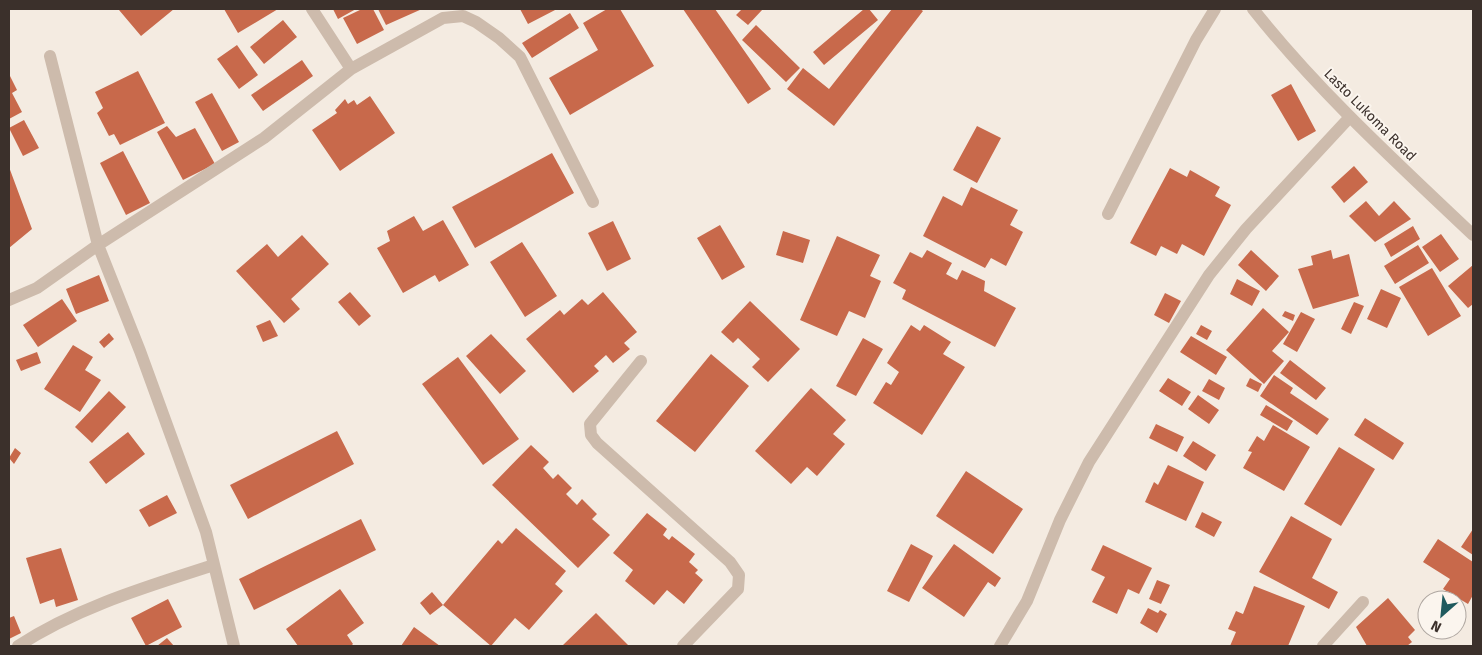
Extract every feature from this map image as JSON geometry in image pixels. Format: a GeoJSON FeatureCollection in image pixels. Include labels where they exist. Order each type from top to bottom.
{"type":"FeatureCollection","features":[{"type":"Feature","properties":{"kind":"street"},"geometry":{"type":"LineString","coordinates":[[312,9],[351,69]]}},
{"type":"Feature","properties":{"kind":"street"},"geometry":{"type":"LineString","coordinates":[[1108,214],[1196,40],[1215,9]]}},
{"type":"Feature","properties":{"kind":"street","name":"Lasto Lukoma Road"},"geometry":{"type":"LineString","coordinates":[[1253,9],[1290,55],[1349,118],[1473,235]]}},
{"type":"Feature","properties":{"kind":"street"},"geometry":{"type":"LineString","coordinates":[[9,300],[37,288],[264,138],[351,69],[443,18],[464,16],[476,22],[499,38],[520,57],[593,202]]}},
{"type":"Feature","properties":{"kind":"street"},"geometry":{"type":"LineString","coordinates":[[50,56],[98,246],[140,352],[206,532],[234,646]]}},
{"type":"Feature","properties":{"kind":"street"},"geometry":{"type":"LineString","coordinates":[[1000,646],[1027,601],[1060,520],[1089,462],[1209,275],[1246,229],[1349,118]]}},
{"type":"Feature","properties":{"kind":"street"},"geometry":{"type":"LineString","coordinates":[[641,362],[590,424],[591,435],[597,443],[730,562],[740,575],[738,588],[734,594],[683,646]]}},
{"type":"Feature","properties":{"kind":"street"},"geometry":{"type":"LineString","coordinates":[[18,646],[43,630],[114,597],[214,566]]}},
{"type":"Feature","properties":{"kind":"street"},"geometry":{"type":"LineString","coordinates":[[1324,646],[1363,602]]}},
{"type":"Feature","properties":{"kind":"building"},"geometry":{"type":"Polygon","coordinates":[[[174,9],[141,36],[119,10],[174,9]]]}},
{"type":"Feature","properties":{"kind":"building"},"geometry":{"type":"Polygon","coordinates":[[[224,9],[278,9],[238,33],[224,9]]]}},
{"type":"Feature","properties":{"kind":"building"},"geometry":{"type":"Polygon","coordinates":[[[333,9],[356,9],[338,19],[333,9]]]}},
{"type":"Feature","properties":{"kind":"building"},"geometry":{"type":"Polygon","coordinates":[[[362,9],[373,9],[384,30],[357,44],[343,18],[362,9]]]}},
{"type":"Feature","properties":{"kind":"building"},"geometry":{"type":"Polygon","coordinates":[[[378,9],[422,9],[386,25],[378,9]]]}},
{"type":"Feature","properties":{"kind":"building"},"geometry":{"type":"Polygon","coordinates":[[[520,9],[557,9],[528,24],[520,9]]]}},
{"type":"Feature","properties":{"kind":"building"},"geometry":{"type":"Polygon","coordinates":[[[607,9],[620,9],[654,66],[570,115],[549,78],[598,50],[583,23],[607,9]]]}},
{"type":"Feature","properties":{"kind":"building"},"geometry":{"type":"Polygon","coordinates":[[[683,9],[715,9],[771,89],[748,104],[683,9]]]}},
{"type":"Feature","properties":{"kind":"building"},"geometry":{"type":"Polygon","coordinates":[[[742,9],[763,9],[748,25],[736,15],[742,9]]]}},
{"type":"Feature","properties":{"kind":"building"},"geometry":{"type":"Polygon","coordinates":[[[864,9],[869,9],[878,20],[824,65],[813,52],[864,9]]]}},
{"type":"Feature","properties":{"kind":"building"},"geometry":{"type":"Polygon","coordinates":[[[892,9],[920,9],[923,11],[834,126],[787,89],[803,68],[829,89],[892,9]]]}},
{"type":"Feature","properties":{"kind":"building"},"geometry":{"type":"Polygon","coordinates":[[[570,13],[579,28],[532,58],[522,43],[570,13]]]}},
{"type":"Feature","properties":{"kind":"building"},"geometry":{"type":"Polygon","coordinates":[[[283,20],[297,37],[264,64],[250,47],[283,20]]]}},
{"type":"Feature","properties":{"kind":"building"},"geometry":{"type":"Polygon","coordinates":[[[756,25],[800,68],[786,82],[742,40],[756,25]]]}},
{"type":"Feature","properties":{"kind":"building"},"geometry":{"type":"Polygon","coordinates":[[[237,45],[258,75],[239,89],[217,59],[237,45]]]}},
{"type":"Feature","properties":{"kind":"building"},"geometry":{"type":"Polygon","coordinates":[[[302,60],[313,76],[263,111],[251,95],[302,60]]]}},
{"type":"Feature","properties":{"kind":"building"},"geometry":{"type":"Polygon","coordinates":[[[138,71],[165,123],[120,145],[114,134],[109,136],[97,113],[103,108],[95,92],[138,71]]]}},
{"type":"Feature","properties":{"kind":"building"},"geometry":{"type":"Polygon","coordinates":[[[9,74],[17,90],[12,93],[22,112],[9,119],[9,74]]]}},
{"type":"Feature","properties":{"kind":"building"},"geometry":{"type":"Polygon","coordinates":[[[1291,84],[1316,131],[1298,141],[1271,95],[1291,84]]]}},
{"type":"Feature","properties":{"kind":"building"},"geometry":{"type":"Polygon","coordinates":[[[212,93],[239,142],[222,151],[195,102],[212,93]]]}},
{"type":"Feature","properties":{"kind":"building"},"geometry":{"type":"Polygon","coordinates":[[[370,96],[395,133],[340,171],[312,130],[337,113],[335,110],[345,99],[348,104],[354,100],[357,105],[370,96]]]}},
{"type":"Feature","properties":{"kind":"building"},"geometry":{"type":"Polygon","coordinates":[[[24,120],[39,148],[23,156],[9,128],[24,120]]]}},
{"type":"Feature","properties":{"kind":"building"},"geometry":{"type":"Polygon","coordinates":[[[167,126],[176,137],[195,128],[215,164],[183,180],[157,132],[167,126]]]}},
{"type":"Feature","properties":{"kind":"building"},"geometry":{"type":"Polygon","coordinates":[[[977,126],[1001,138],[977,183],[953,170],[977,126]]]}},
{"type":"Feature","properties":{"kind":"building"},"geometry":{"type":"Polygon","coordinates":[[[123,151],[150,203],[126,215],[100,163],[123,151]]]}},
{"type":"Feature","properties":{"kind":"building"},"geometry":{"type":"Polygon","coordinates":[[[552,153],[574,193],[475,248],[452,207],[552,153]]]}},
{"type":"Feature","properties":{"kind":"building"},"geometry":{"type":"Polygon","coordinates":[[[1354,166],[1368,182],[1344,203],[1331,187],[1354,166]]]}},
{"type":"Feature","properties":{"kind":"building"},"geometry":{"type":"Polygon","coordinates":[[[9,167],[32,229],[9,248],[9,167]]]}},
{"type":"Feature","properties":{"kind":"building"},"geometry":{"type":"Polygon","coordinates":[[[1170,168],[1187,177],[1190,170],[1220,187],[1215,196],[1231,205],[1204,256],[1182,244],[1177,254],[1161,246],[1156,256],[1130,243],[1170,168]]]}},
{"type":"Feature","properties":{"kind":"building"},"geometry":{"type":"Polygon","coordinates":[[[971,187],[1018,210],[1010,225],[1023,232],[1006,266],[991,258],[985,268],[923,236],[943,196],[962,206],[971,187]]]}},
{"type":"Feature","properties":{"kind":"building"},"geometry":{"type":"Polygon","coordinates":[[[1366,201],[1379,216],[1394,201],[1411,219],[1375,242],[1349,216],[1366,201]]]}},
{"type":"Feature","properties":{"kind":"building"},"geometry":{"type":"Polygon","coordinates":[[[414,216],[423,231],[443,220],[469,265],[439,282],[435,275],[403,293],[377,248],[390,241],[387,231],[414,216]]]}},
{"type":"Feature","properties":{"kind":"building"},"geometry":{"type":"Polygon","coordinates":[[[613,221],[631,259],[607,271],[588,233],[613,221]]]}},
{"type":"Feature","properties":{"kind":"building"},"geometry":{"type":"Polygon","coordinates":[[[720,225],[745,267],[722,280],[697,238],[720,225]]]}},
{"type":"Feature","properties":{"kind":"building"},"geometry":{"type":"Polygon","coordinates":[[[1413,226],[1420,239],[1391,257],[1384,244],[1413,226]]]}},
{"type":"Feature","properties":{"kind":"building"},"geometry":{"type":"Polygon","coordinates":[[[783,231],[810,240],[803,263],[776,255],[783,231]]]}},
{"type":"Feature","properties":{"kind":"building"},"geometry":{"type":"Polygon","coordinates":[[[1441,234],[1459,259],[1440,272],[1422,247],[1441,234]]]}},
{"type":"Feature","properties":{"kind":"building"},"geometry":{"type":"Polygon","coordinates":[[[302,235],[329,264],[291,299],[300,309],[284,323],[236,271],[267,244],[278,257],[302,235]]]}},
{"type":"Feature","properties":{"kind":"building"},"geometry":{"type":"Polygon","coordinates":[[[837,236],[880,255],[870,276],[881,281],[865,318],[849,311],[837,336],[800,320],[837,236]]]}},
{"type":"Feature","properties":{"kind":"building"},"geometry":{"type":"Polygon","coordinates":[[[522,242],[557,296],[525,317],[490,262],[522,242]]]}},
{"type":"Feature","properties":{"kind":"building"},"geometry":{"type":"Polygon","coordinates":[[[1418,245],[1429,263],[1395,284],[1384,266],[1418,245]]]}},
{"type":"Feature","properties":{"kind":"building"},"geometry":{"type":"Polygon","coordinates":[[[927,250],[952,263],[946,274],[957,280],[962,270],[985,281],[984,291],[1016,308],[995,347],[902,299],[906,290],[893,283],[910,252],[922,258],[927,250]]]}},
{"type":"Feature","properties":{"kind":"building"},"geometry":{"type":"Polygon","coordinates":[[[1251,250],[1279,276],[1266,291],[1238,265],[1251,250]]]}},
{"type":"Feature","properties":{"kind":"building"},"geometry":{"type":"Polygon","coordinates":[[[1331,250],[1333,259],[1349,254],[1359,296],[1313,309],[1298,269],[1313,265],[1311,256],[1331,250]]]}},
{"type":"Feature","properties":{"kind":"building"},"geometry":{"type":"Polygon","coordinates":[[[1473,265],[1473,304],[1468,308],[1448,286],[1473,265]]]}},
{"type":"Feature","properties":{"kind":"building"},"geometry":{"type":"Polygon","coordinates":[[[1432,268],[1461,316],[1428,336],[1399,287],[1432,268]]]}},
{"type":"Feature","properties":{"kind":"building"},"geometry":{"type":"Polygon","coordinates":[[[99,275],[109,301],[76,314],[66,289],[99,275]]]}},
{"type":"Feature","properties":{"kind":"building"},"geometry":{"type":"Polygon","coordinates":[[[1237,279],[1260,291],[1252,306],[1230,294],[1237,279]]]}},
{"type":"Feature","properties":{"kind":"building"},"geometry":{"type":"Polygon","coordinates":[[[1381,289],[1401,298],[1387,328],[1367,319],[1381,289]]]}},
{"type":"Feature","properties":{"kind":"building"},"geometry":{"type":"Polygon","coordinates":[[[350,292],[371,316],[359,326],[338,302],[350,292]]]}},
{"type":"Feature","properties":{"kind":"building"},"geometry":{"type":"Polygon","coordinates":[[[603,292],[637,332],[624,343],[630,349],[613,363],[606,355],[594,366],[599,371],[573,393],[526,339],[560,310],[564,315],[582,299],[588,305],[603,292]]]}},
{"type":"Feature","properties":{"kind":"building"},"geometry":{"type":"Polygon","coordinates":[[[1165,293],[1181,301],[1169,323],[1154,315],[1165,293]]]}},
{"type":"Feature","properties":{"kind":"building"},"geometry":{"type":"Polygon","coordinates":[[[62,299],[77,321],[38,347],[23,325],[62,299]]]}},
{"type":"Feature","properties":{"kind":"building"},"geometry":{"type":"Polygon","coordinates":[[[750,301],[800,349],[768,382],[752,367],[760,359],[738,338],[733,343],[721,332],[750,301]]]}},
{"type":"Feature","properties":{"kind":"building"},"geometry":{"type":"Polygon","coordinates":[[[1354,302],[1364,306],[1351,334],[1341,329],[1354,302]]]}},
{"type":"Feature","properties":{"kind":"building"},"geometry":{"type":"Polygon","coordinates":[[[1263,308],[1289,332],[1272,351],[1284,361],[1264,384],[1226,350],[1263,308]]]}},
{"type":"Feature","properties":{"kind":"building"},"geometry":{"type":"Polygon","coordinates":[[[1285,311],[1295,315],[1293,321],[1282,316],[1285,311]]]}},
{"type":"Feature","properties":{"kind":"building"},"geometry":{"type":"Polygon","coordinates":[[[1301,312],[1315,319],[1297,352],[1283,344],[1301,312]]]}},
{"type":"Feature","properties":{"kind":"building"},"geometry":{"type":"Polygon","coordinates":[[[270,320],[278,336],[263,342],[256,326],[270,320]]]}},
{"type":"Feature","properties":{"kind":"building"},"geometry":{"type":"Polygon","coordinates":[[[911,325],[920,331],[924,325],[951,342],[943,354],[965,367],[922,435],[873,403],[886,382],[891,385],[899,372],[887,363],[911,325]]]}},
{"type":"Feature","properties":{"kind":"building"},"geometry":{"type":"Polygon","coordinates":[[[1201,325],[1212,331],[1207,340],[1196,334],[1201,325]]]}},
{"type":"Feature","properties":{"kind":"building"},"geometry":{"type":"Polygon","coordinates":[[[109,333],[114,339],[104,348],[99,342],[109,333]]]}},
{"type":"Feature","properties":{"kind":"building"},"geometry":{"type":"Polygon","coordinates":[[[491,334],[526,371],[500,394],[466,356],[491,334]]]}},
{"type":"Feature","properties":{"kind":"building"},"geometry":{"type":"Polygon","coordinates":[[[1191,336],[1227,357],[1216,375],[1180,352],[1191,336]]]}},
{"type":"Feature","properties":{"kind":"building"},"geometry":{"type":"Polygon","coordinates":[[[863,338],[883,349],[856,396],[836,386],[863,338]]]}},
{"type":"Feature","properties":{"kind":"building"},"geometry":{"type":"Polygon","coordinates":[[[73,345],[93,357],[85,370],[101,380],[80,412],[44,389],[73,345]]]}},
{"type":"Feature","properties":{"kind":"building"},"geometry":{"type":"Polygon","coordinates":[[[37,352],[41,363],[21,371],[16,360],[37,352]]]}},
{"type":"Feature","properties":{"kind":"building"},"geometry":{"type":"Polygon","coordinates":[[[711,354],[749,386],[695,452],[656,421],[711,354]]]}},
{"type":"Feature","properties":{"kind":"building"},"geometry":{"type":"Polygon","coordinates":[[[458,357],[519,439],[483,465],[422,384],[458,357]]]}},
{"type":"Feature","properties":{"kind":"building"},"geometry":{"type":"Polygon","coordinates":[[[1290,360],[1326,388],[1316,400],[1280,373],[1290,360]]]}},
{"type":"Feature","properties":{"kind":"building"},"geometry":{"type":"Polygon","coordinates":[[[1274,375],[1293,388],[1290,393],[1329,419],[1317,435],[1260,396],[1274,375]]]}},
{"type":"Feature","properties":{"kind":"building"},"geometry":{"type":"Polygon","coordinates":[[[1168,378],[1191,392],[1182,406],[1159,391],[1168,378]]]}},
{"type":"Feature","properties":{"kind":"building"},"geometry":{"type":"Polygon","coordinates":[[[1250,378],[1262,384],[1258,392],[1246,386],[1250,378]]]}},
{"type":"Feature","properties":{"kind":"building"},"geometry":{"type":"Polygon","coordinates":[[[1209,379],[1225,388],[1219,400],[1202,391],[1209,379]]]}},
{"type":"Feature","properties":{"kind":"building"},"geometry":{"type":"Polygon","coordinates":[[[811,388],[846,420],[833,434],[845,444],[817,476],[807,467],[791,484],[755,451],[811,388]]]}},
{"type":"Feature","properties":{"kind":"building"},"geometry":{"type":"Polygon","coordinates":[[[109,391],[126,407],[92,443],[75,427],[109,391]]]}},
{"type":"Feature","properties":{"kind":"building"},"geometry":{"type":"Polygon","coordinates":[[[1198,395],[1219,410],[1209,424],[1188,409],[1198,395]]]}},
{"type":"Feature","properties":{"kind":"building"},"geometry":{"type":"Polygon","coordinates":[[[1266,405],[1293,421],[1287,431],[1260,415],[1266,405]]]}},
{"type":"Feature","properties":{"kind":"building"},"geometry":{"type":"Polygon","coordinates":[[[1365,418],[1404,443],[1393,460],[1354,435],[1365,418]]]}},
{"type":"Feature","properties":{"kind":"building"},"geometry":{"type":"Polygon","coordinates":[[[1156,424],[1184,437],[1177,452],[1149,438],[1156,424]]]}},
{"type":"Feature","properties":{"kind":"building"},"geometry":{"type":"Polygon","coordinates":[[[1273,425],[1310,447],[1284,491],[1243,468],[1252,452],[1248,451],[1257,436],[1264,441],[1273,425]]]}},
{"type":"Feature","properties":{"kind":"building"},"geometry":{"type":"Polygon","coordinates":[[[337,431],[354,464],[248,519],[230,485],[337,431]]]}},
{"type":"Feature","properties":{"kind":"building"},"geometry":{"type":"Polygon","coordinates":[[[128,432],[145,454],[106,484],[89,462],[128,432]]]}},
{"type":"Feature","properties":{"kind":"building"},"geometry":{"type":"Polygon","coordinates":[[[1193,441],[1216,455],[1206,471],[1183,456],[1193,441]]]}},
{"type":"Feature","properties":{"kind":"building"},"geometry":{"type":"Polygon","coordinates":[[[531,445],[549,462],[543,468],[553,479],[558,474],[572,488],[566,494],[577,505],[582,499],[597,514],[592,519],[610,535],[578,568],[492,485],[531,445]]]}},
{"type":"Feature","properties":{"kind":"building"},"geometry":{"type":"Polygon","coordinates":[[[1339,447],[1375,469],[1341,526],[1304,504],[1339,447]]]}},
{"type":"Feature","properties":{"kind":"building"},"geometry":{"type":"Polygon","coordinates":[[[15,448],[21,453],[14,464],[9,458],[15,448]]]}},
{"type":"Feature","properties":{"kind":"building"},"geometry":{"type":"Polygon","coordinates":[[[1168,465],[1204,482],[1186,521],[1145,502],[1154,482],[1158,485],[1168,465]]]}},
{"type":"Feature","properties":{"kind":"building"},"geometry":{"type":"Polygon","coordinates":[[[966,471],[1023,509],[993,554],[936,516],[966,471]]]}},
{"type":"Feature","properties":{"kind":"building"},"geometry":{"type":"Polygon","coordinates":[[[167,495],[177,513],[149,527],[139,510],[167,495]]]}},
{"type":"Feature","properties":{"kind":"building"},"geometry":{"type":"Polygon","coordinates":[[[1202,512],[1222,522],[1214,537],[1195,527],[1202,512]]]}},
{"type":"Feature","properties":{"kind":"building"},"geometry":{"type":"Polygon","coordinates":[[[647,513],[667,529],[663,535],[669,540],[672,536],[695,554],[689,562],[698,570],[695,573],[703,580],[684,604],[667,590],[654,605],[625,581],[633,570],[613,553],[647,513]]]}},
{"type":"Feature","properties":{"kind":"building"},"geometry":{"type":"Polygon","coordinates":[[[1291,516],[1332,539],[1312,578],[1338,592],[1329,609],[1259,572],[1291,516]]]}},
{"type":"Feature","properties":{"kind":"building"},"geometry":{"type":"Polygon","coordinates":[[[361,519],[376,550],[254,610],[239,579],[361,519]]]}},
{"type":"Feature","properties":{"kind":"building"},"geometry":{"type":"Polygon","coordinates":[[[516,528],[566,571],[555,584],[563,591],[529,630],[515,618],[491,646],[443,605],[498,540],[502,544],[516,528]]]}},
{"type":"Feature","properties":{"kind":"building"},"geometry":{"type":"Polygon","coordinates":[[[1473,529],[1473,555],[1461,547],[1473,529]]]}},
{"type":"Feature","properties":{"kind":"building"},"geometry":{"type":"Polygon","coordinates":[[[1438,539],[1473,562],[1473,595],[1468,604],[1467,590],[1443,589],[1450,579],[1423,562],[1438,539]]]}},
{"type":"Feature","properties":{"kind":"building"},"geometry":{"type":"Polygon","coordinates":[[[911,544],[933,556],[909,602],[887,591],[911,544]]]}},
{"type":"Feature","properties":{"kind":"building"},"geometry":{"type":"Polygon","coordinates":[[[954,544],[1001,578],[995,587],[988,582],[964,617],[922,588],[954,544]]]}},
{"type":"Feature","properties":{"kind":"building"},"geometry":{"type":"Polygon","coordinates":[[[1103,545],[1152,568],[1139,594],[1128,589],[1117,614],[1092,602],[1105,577],[1091,570],[1103,545]]]}},
{"type":"Feature","properties":{"kind":"building"},"geometry":{"type":"Polygon","coordinates":[[[61,548],[78,600],[56,607],[54,599],[40,604],[26,558],[61,548]]]}},
{"type":"Feature","properties":{"kind":"building"},"geometry":{"type":"Polygon","coordinates":[[[1157,580],[1170,585],[1161,604],[1149,599],[1157,580]]]}},
{"type":"Feature","properties":{"kind":"building"},"geometry":{"type":"Polygon","coordinates":[[[1254,586],[1305,606],[1288,646],[1230,646],[1236,632],[1228,629],[1236,611],[1243,614],[1254,586]]]}},
{"type":"Feature","properties":{"kind":"building"},"geometry":{"type":"Polygon","coordinates":[[[340,589],[364,623],[347,635],[353,644],[351,646],[298,646],[286,629],[340,589]]]}},
{"type":"Feature","properties":{"kind":"building"},"geometry":{"type":"Polygon","coordinates":[[[432,592],[443,605],[430,615],[420,603],[432,592]]]}},
{"type":"Feature","properties":{"kind":"building"},"geometry":{"type":"Polygon","coordinates":[[[1388,598],[1415,630],[1408,637],[1412,642],[1407,646],[1367,646],[1356,627],[1388,598]]]}},
{"type":"Feature","properties":{"kind":"building"},"geometry":{"type":"Polygon","coordinates":[[[168,599],[182,627],[146,646],[131,618],[168,599]]]}},
{"type":"Feature","properties":{"kind":"building"},"geometry":{"type":"Polygon","coordinates":[[[1148,608],[1158,613],[1160,610],[1167,614],[1157,633],[1140,623],[1148,608]]]}},
{"type":"Feature","properties":{"kind":"building"},"geometry":{"type":"Polygon","coordinates":[[[596,613],[629,646],[562,646],[596,613]]]}},
{"type":"Feature","properties":{"kind":"building"},"geometry":{"type":"Polygon","coordinates":[[[14,616],[21,633],[9,639],[9,618],[14,616]]]}},
{"type":"Feature","properties":{"kind":"building"},"geometry":{"type":"Polygon","coordinates":[[[414,627],[440,646],[401,646],[414,627]]]}},
{"type":"Feature","properties":{"kind":"building"},"geometry":{"type":"Polygon","coordinates":[[[167,638],[174,646],[157,646],[167,638]]]}}]}
